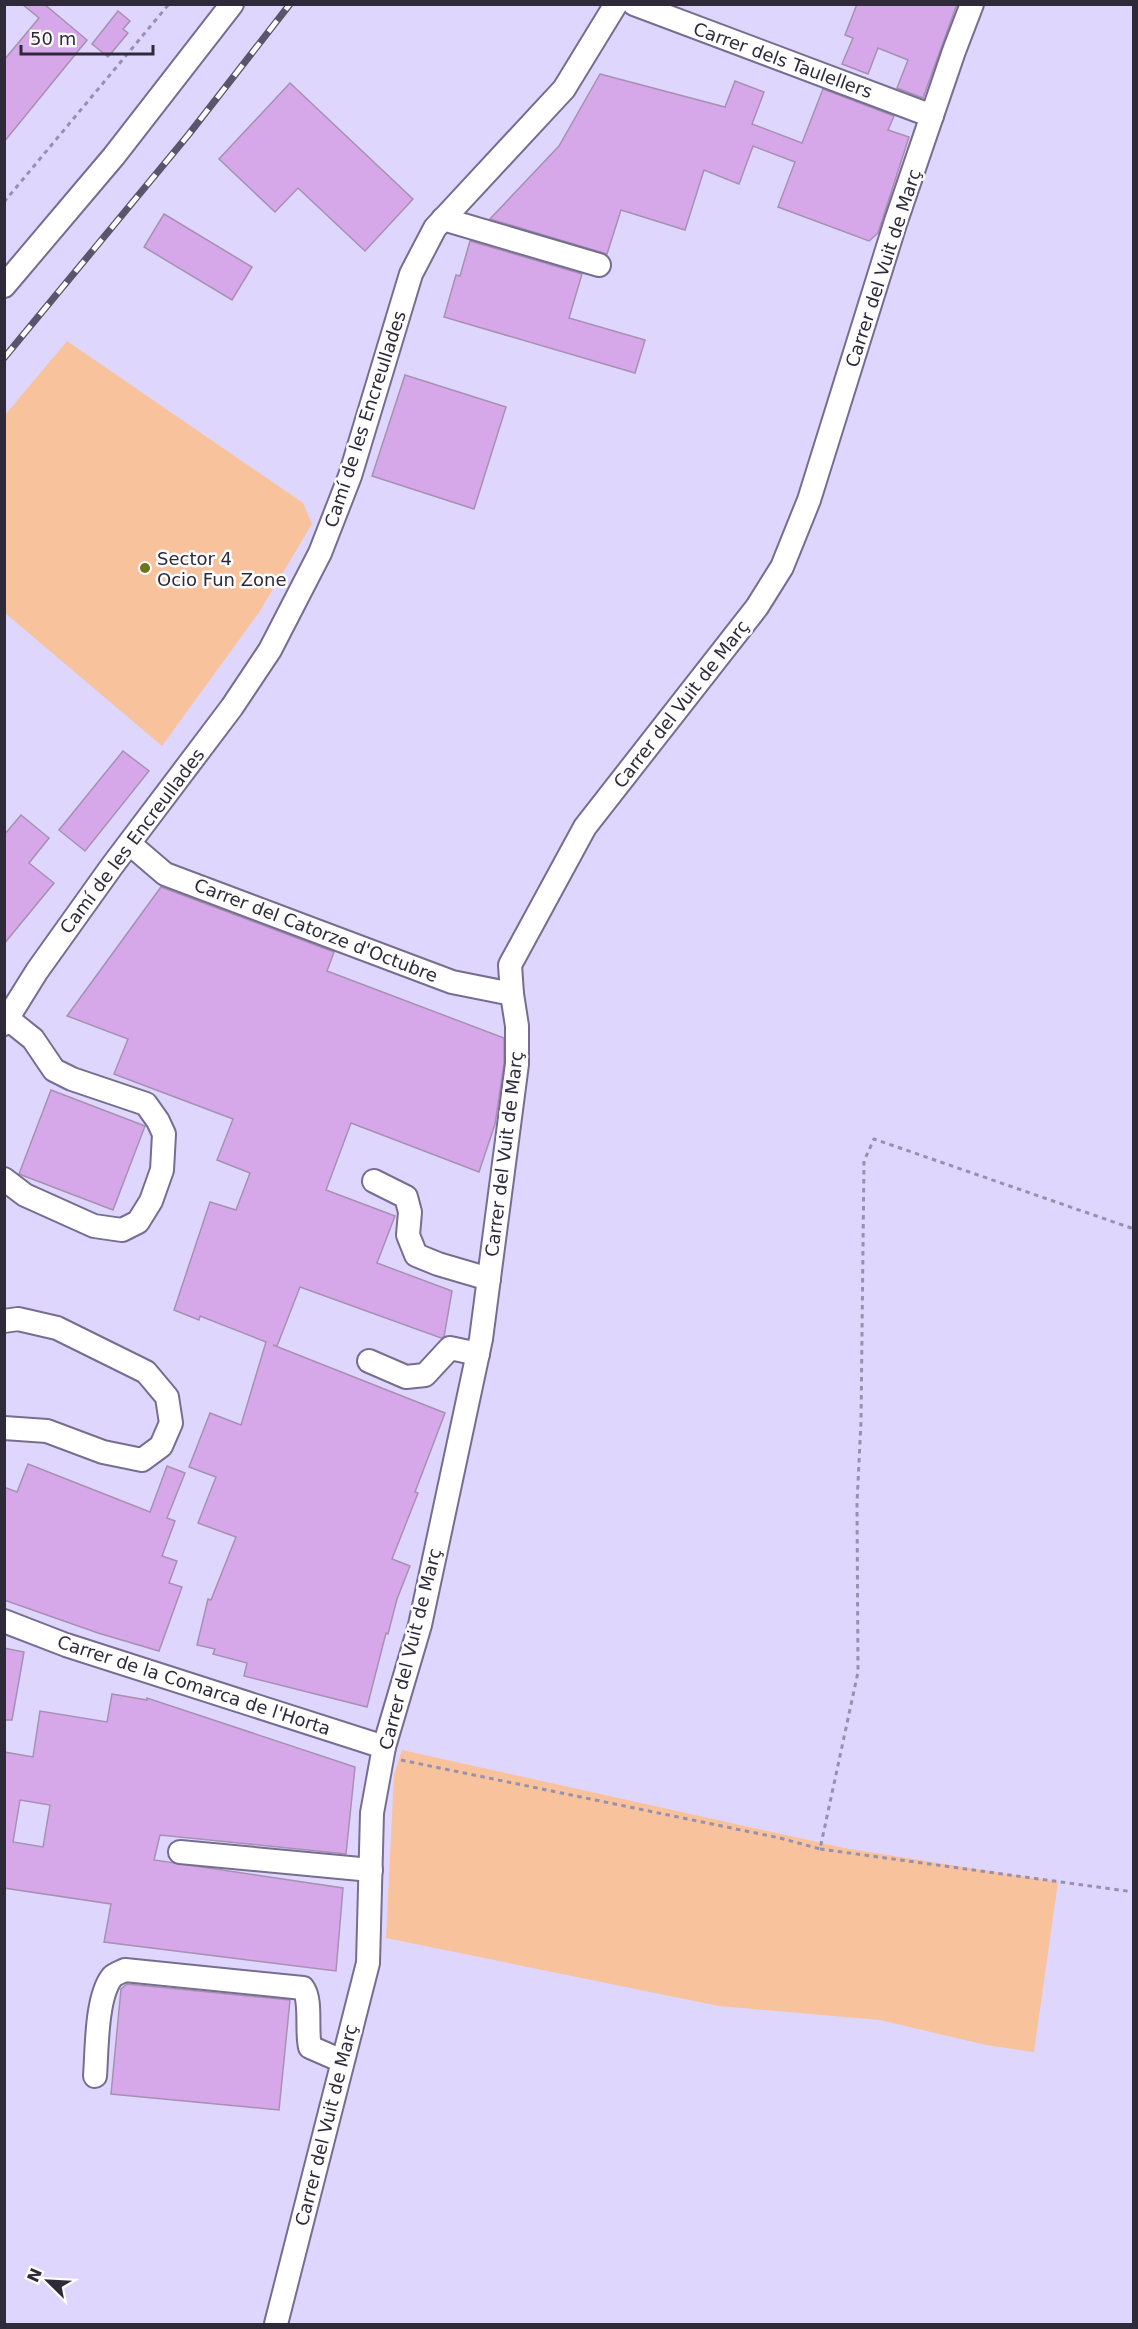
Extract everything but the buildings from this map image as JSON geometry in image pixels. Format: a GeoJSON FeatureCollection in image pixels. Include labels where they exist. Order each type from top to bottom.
{"type":"FeatureCollection","features":[{"type":"Feature","properties":{"kind":"street"},"geometry":{"type":"LineString","coordinates":[[4,286],[114,156],[232,4]]}},
{"type":"Feature","properties":{"kind":"street","name":"Camí de les Encreullades"},"geometry":{"type":"LineString","coordinates":[[6,1021],[38,971],[232,707],[270,651],[320,553],[350,476],[411,274],[435,228],[564,89],[616,4]]}},
{"type":"Feature","properties":{"kind":"street","name":"Carrer dels Taulellers"},"geometry":{"type":"LineString","coordinates":[[633,4],[932,116]]}},
{"type":"Feature","properties":{"kind":"street","name":"Carrer del Vuit de Març"},"geometry":{"type":"LineString","coordinates":[[276,2325],[368,1963],[372,1813],[383,1752],[420,1624],[478,1354],[517,1064],[517,1026],[510,965],[585,827],[757,607],[782,567],[809,501],[896,221],[972,4]]}},
{"type":"Feature","properties":{"kind":"street"},"geometry":{"type":"LineString","coordinates":[[443,219],[599,265]]}},
{"type":"Feature","properties":{"kind":"street","name":"Carrer del Catorze d'Octubre"},"geometry":{"type":"LineString","coordinates":[[130,844],[165,874],[452,982],[512,994]]}},
{"type":"Feature","properties":{"kind":"street"},"geometry":{"type":"LineString","coordinates":[[4,1179],[25,1195],[94,1226],[122,1230],[138,1222],[151,1202],[162,1170],[164,1134],[146,1104],[72,1079],[54,1070],[33,1039],[6,1021]]}},
{"type":"Feature","properties":{"kind":"street"},"geometry":{"type":"LineString","coordinates":[[374,1181],[406,1197],[410,1212],[408,1235],[416,1254],[438,1264],[489,1279]]}},
{"type":"Feature","properties":{"kind":"street"},"geometry":{"type":"LineString","coordinates":[[4,1321],[18,1319],[57,1328],[146,1372],[167,1397],[171,1423],[161,1446],[142,1460],[104,1452],[47,1431],[4,1428]]}},
{"type":"Feature","properties":{"kind":"street"},"geometry":{"type":"LineString","coordinates":[[369,1361],[406,1377],[425,1375],[450,1348],[478,1354]]}},
{"type":"Feature","properties":{"kind":"street","name":"Carrer de la Comarca de l'Horta"},"geometry":{"type":"LineString","coordinates":[[4,1621],[66,1645],[383,1752]]}},
{"type":"Feature","properties":{"kind":"street"},"geometry":{"type":"LineString","coordinates":[[180,1852],[370,1870]]}},
{"type":"Feature","properties":{"kind":"street"},"geometry":{"type":"LineString","coordinates":[[95,2076],[105,1991],[113,1976],[124,1970],[303,1988],[308,1995],[307,2036],[310,2047],[342,2061]]}},
{"type":"Feature","properties":{"kind":"path"},"geometry":{"type":"LineString","coordinates":[[4,202],[169,4]]}},
{"type":"Feature","properties":{"kind":"path"},"geometry":{"type":"LineString","coordinates":[[820,1849],[858,1672],[857,1503],[861,1421],[864,1161],[873,1139],[1134,1229]]}},
{"type":"Feature","properties":{"kind":"path"},"geometry":{"type":"LineString","coordinates":[[383,1752],[780,1838],[820,1849],[1134,1892]]}},
{"type":"Feature","properties":{"kind":"shaded area","name":"Sector 4 Ocio Fun Zone"},"geometry":{"type":"Polygon","coordinates":[[[67,341],[303,503],[312,524],[260,611],[162,746],[5,613],[5,415],[67,341]]]}},
{"type":"Feature","properties":{"kind":"shaded area"},"geometry":{"type":"Polygon","coordinates":[[[402,1750],[844,1848],[1058,1882],[1034,2052],[986,2045],[880,2020],[719,2006],[386,1938],[394,1775],[402,1750]]]}},
{"type":"Feature","properties":{"kind":"railway"},"geometry":{"type":"LineString","coordinates":[[4,358],[189,134],[290,4]]}},
{"type":"Feature","properties":{"kind":"place","name":"Sector 4 Ocio Fun Zone"},"geometry":{"type":"Point","coordinates":[145,568]}}]}
